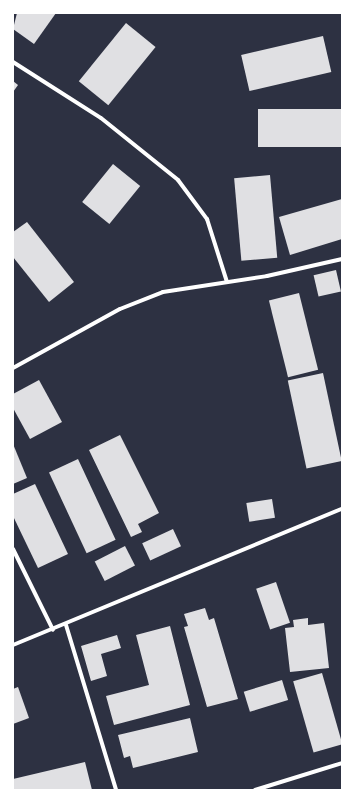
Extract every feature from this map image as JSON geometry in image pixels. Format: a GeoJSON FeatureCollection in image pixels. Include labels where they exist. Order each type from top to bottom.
{"type":"FeatureCollection","features":[{"type":"Feature","properties":{"kind":"street"},"geometry":{"type":"LineString","coordinates":[[13,62],[101,118],[178,180],[207,219],[226,282]]}},
{"type":"Feature","properties":{"kind":"street"},"geometry":{"type":"LineString","coordinates":[[13,368],[120,309],[163,292],[226,282],[342,259]]}},
{"type":"Feature","properties":{"kind":"street"},"geometry":{"type":"LineString","coordinates":[[13,645],[66,625],[342,509]]}},
{"type":"Feature","properties":{"kind":"street"},"geometry":{"type":"LineString","coordinates":[[13,549],[53,630]]}},
{"type":"Feature","properties":{"kind":"street"},"geometry":{"type":"LineString","coordinates":[[66,625],[116,790]]}},
{"type":"Feature","properties":{"kind":"street"},"geometry":{"type":"LineString","coordinates":[[255,790],[342,763]]}},
{"type":"Feature","properties":{"kind":"building"},"geometry":{"type":"Polygon","coordinates":[[[17,13],[56,13],[34,44],[13,29],[17,13]]]}},
{"type":"Feature","properties":{"kind":"building"},"geometry":{"type":"Polygon","coordinates":[[[126,23],[156,47],[108,105],[79,81],[126,23]]]}},
{"type":"Feature","properties":{"kind":"building"},"geometry":{"type":"Polygon","coordinates":[[[323,36],[331,72],[249,91],[241,55],[323,36]]]}},
{"type":"Feature","properties":{"kind":"building"},"geometry":{"type":"Polygon","coordinates":[[[13,81],[18,85],[13,92],[13,81]]]}},
{"type":"Feature","properties":{"kind":"building"},"geometry":{"type":"Polygon","coordinates":[[[258,109],[342,109],[342,147],[258,147],[258,109]]]}},
{"type":"Feature","properties":{"kind":"building"},"geometry":{"type":"Polygon","coordinates":[[[113,164],[140,186],[109,224],[82,202],[113,164]]]}},
{"type":"Feature","properties":{"kind":"building"},"geometry":{"type":"Polygon","coordinates":[[[270,175],[277,258],[241,261],[234,178],[270,175]]]}},
{"type":"Feature","properties":{"kind":"building"},"geometry":{"type":"Polygon","coordinates":[[[342,199],[342,239],[290,255],[279,217],[342,199]]]}},
{"type":"Feature","properties":{"kind":"building"},"geometry":{"type":"Polygon","coordinates":[[[27,222],[74,282],[49,302],[13,257],[13,232],[27,222]]]}},
{"type":"Feature","properties":{"kind":"building"},"geometry":{"type":"Polygon","coordinates":[[[336,270],[341,291],[319,297],[314,275],[336,270]]]}},
{"type":"Feature","properties":{"kind":"building"},"geometry":{"type":"Polygon","coordinates":[[[299,293],[318,370],[288,377],[269,300],[299,293]]]}},
{"type":"Feature","properties":{"kind":"building"},"geometry":{"type":"Polygon","coordinates":[[[323,373],[342,461],[306,469],[288,380],[323,373]]]}},
{"type":"Feature","properties":{"kind":"building"},"geometry":{"type":"Polygon","coordinates":[[[39,380],[62,422],[30,439],[13,408],[13,394],[39,380]]]}},
{"type":"Feature","properties":{"kind":"building"},"geometry":{"type":"Polygon","coordinates":[[[120,435],[159,513],[138,524],[142,532],[131,537],[89,450],[120,435]]]}},
{"type":"Feature","properties":{"kind":"building"},"geometry":{"type":"Polygon","coordinates":[[[13,444],[27,478],[13,484],[13,444]]]}},
{"type":"Feature","properties":{"kind":"building"},"geometry":{"type":"Polygon","coordinates":[[[78,459],[116,540],[87,553],[49,473],[78,459]]]}},
{"type":"Feature","properties":{"kind":"building"},"geometry":{"type":"Polygon","coordinates":[[[35,484],[68,554],[38,568],[13,516],[13,494],[35,484]]]}},
{"type":"Feature","properties":{"kind":"building"},"geometry":{"type":"Polygon","coordinates":[[[272,499],[275,518],[249,522],[246,503],[272,499]]]}},
{"type":"Feature","properties":{"kind":"building"},"geometry":{"type":"Polygon","coordinates":[[[173,529],[181,546],[150,561],[142,543],[173,529]]]}},
{"type":"Feature","properties":{"kind":"building"},"geometry":{"type":"Polygon","coordinates":[[[125,546],[135,566],[105,581],[95,561],[125,546]]]}},
{"type":"Feature","properties":{"kind":"building"},"geometry":{"type":"Polygon","coordinates":[[[276,582],[290,623],[270,629],[256,589],[276,582]]]}},
{"type":"Feature","properties":{"kind":"building"},"geometry":{"type":"Polygon","coordinates":[[[205,608],[209,620],[214,618],[238,699],[207,707],[184,627],[188,626],[184,614],[205,608]]]}},
{"type":"Feature","properties":{"kind":"building"},"geometry":{"type":"Polygon","coordinates":[[[308,618],[308,625],[324,623],[329,668],[290,672],[285,628],[294,627],[293,620],[308,618]]]}},
{"type":"Feature","properties":{"kind":"building"},"geometry":{"type":"Polygon","coordinates":[[[170,626],[190,705],[114,725],[106,696],[149,685],[136,635],[170,626]]]}},
{"type":"Feature","properties":{"kind":"building"},"geometry":{"type":"Polygon","coordinates":[[[117,635],[121,648],[101,654],[107,676],[91,681],[81,646],[117,635]]]}},
{"type":"Feature","properties":{"kind":"building"},"geometry":{"type":"Polygon","coordinates":[[[322,673],[342,744],[314,752],[293,681],[322,673]]]}},
{"type":"Feature","properties":{"kind":"building"},"geometry":{"type":"Polygon","coordinates":[[[282,680],[288,700],[250,712],[244,692],[282,680]]]}},
{"type":"Feature","properties":{"kind":"building"},"geometry":{"type":"Polygon","coordinates":[[[18,687],[29,718],[13,724],[13,689],[18,687]]]}},
{"type":"Feature","properties":{"kind":"building"},"geometry":{"type":"Polygon","coordinates":[[[190,718],[198,752],[133,768],[130,756],[124,758],[118,735],[190,718]]]}},
{"type":"Feature","properties":{"kind":"building"},"geometry":{"type":"Polygon","coordinates":[[[85,762],[92,790],[13,790],[13,779],[85,762]]]}}]}
